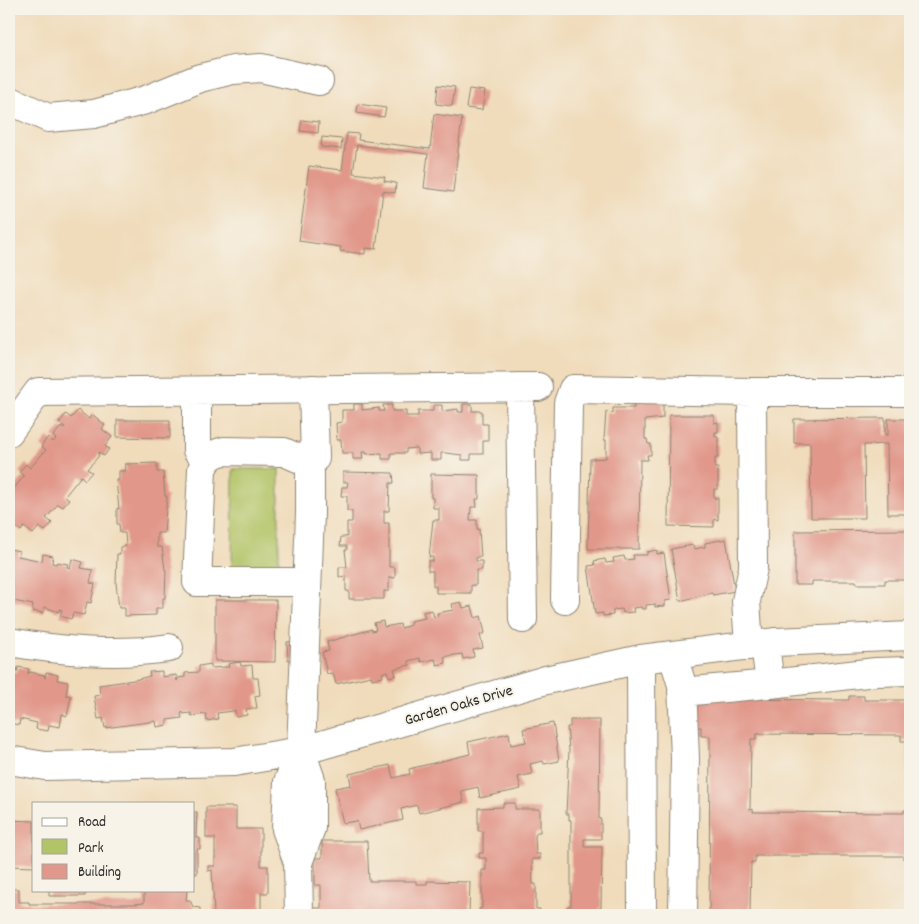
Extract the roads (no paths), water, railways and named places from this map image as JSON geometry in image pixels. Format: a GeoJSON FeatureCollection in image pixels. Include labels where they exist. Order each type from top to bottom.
{"type":"FeatureCollection","features":[{"type":"Feature","properties":{"kind":"street"},"geometry":{"type":"LineString","coordinates":[[9,100],[48,118],[94,114],[146,100],[200,78],[234,70],[261,68],[319,81]]}},
{"type":"Feature","properties":{"kind":"street"},"geometry":{"type":"LineString","coordinates":[[9,432],[38,392],[529,387],[523,619]]}},
{"type":"Feature","properties":{"kind":"street"},"geometry":{"type":"LineString","coordinates":[[566,600],[568,403],[573,389],[910,392]]}},
{"type":"Feature","properties":{"kind":"street"},"geometry":{"type":"LineString","coordinates":[[307,462],[315,458],[313,390]]}},
{"type":"Feature","properties":{"kind":"street"},"geometry":{"type":"LineString","coordinates":[[197,391],[197,450],[207,459]]}},
{"type":"Feature","properties":{"kind":"street"},"geometry":{"type":"LineString","coordinates":[[752,392],[753,568],[746,601],[757,645],[770,684]]}},
{"type":"Feature","properties":{"kind":"street"},"geometry":{"type":"LineString","coordinates":[[299,915],[298,863],[311,828],[311,780],[301,751],[307,582],[310,472],[307,462],[284,452],[240,450],[215,453],[207,459],[202,469],[197,582],[307,582]]}},
{"type":"Feature","properties":{"kind":"street","name":"Garden Oaks Drive"},"geometry":{"type":"LineString","coordinates":[[9,760],[44,766],[124,766],[234,762],[301,751],[546,680],[641,660],[757,645],[910,636]]}},
{"type":"Feature","properties":{"kind":"street"},"geometry":{"type":"LineString","coordinates":[[9,642],[60,650],[132,652],[169,648]]}},
{"type":"Feature","properties":{"kind":"street"},"geometry":{"type":"LineString","coordinates":[[673,656],[682,692],[686,758],[683,915]]}},
{"type":"Feature","properties":{"kind":"street"},"geometry":{"type":"LineString","coordinates":[[641,660],[642,915]]}},
{"type":"Feature","properties":{"kind":"street"},"geometry":{"type":"LineString","coordinates":[[682,692],[859,674],[910,671]]}}]}
